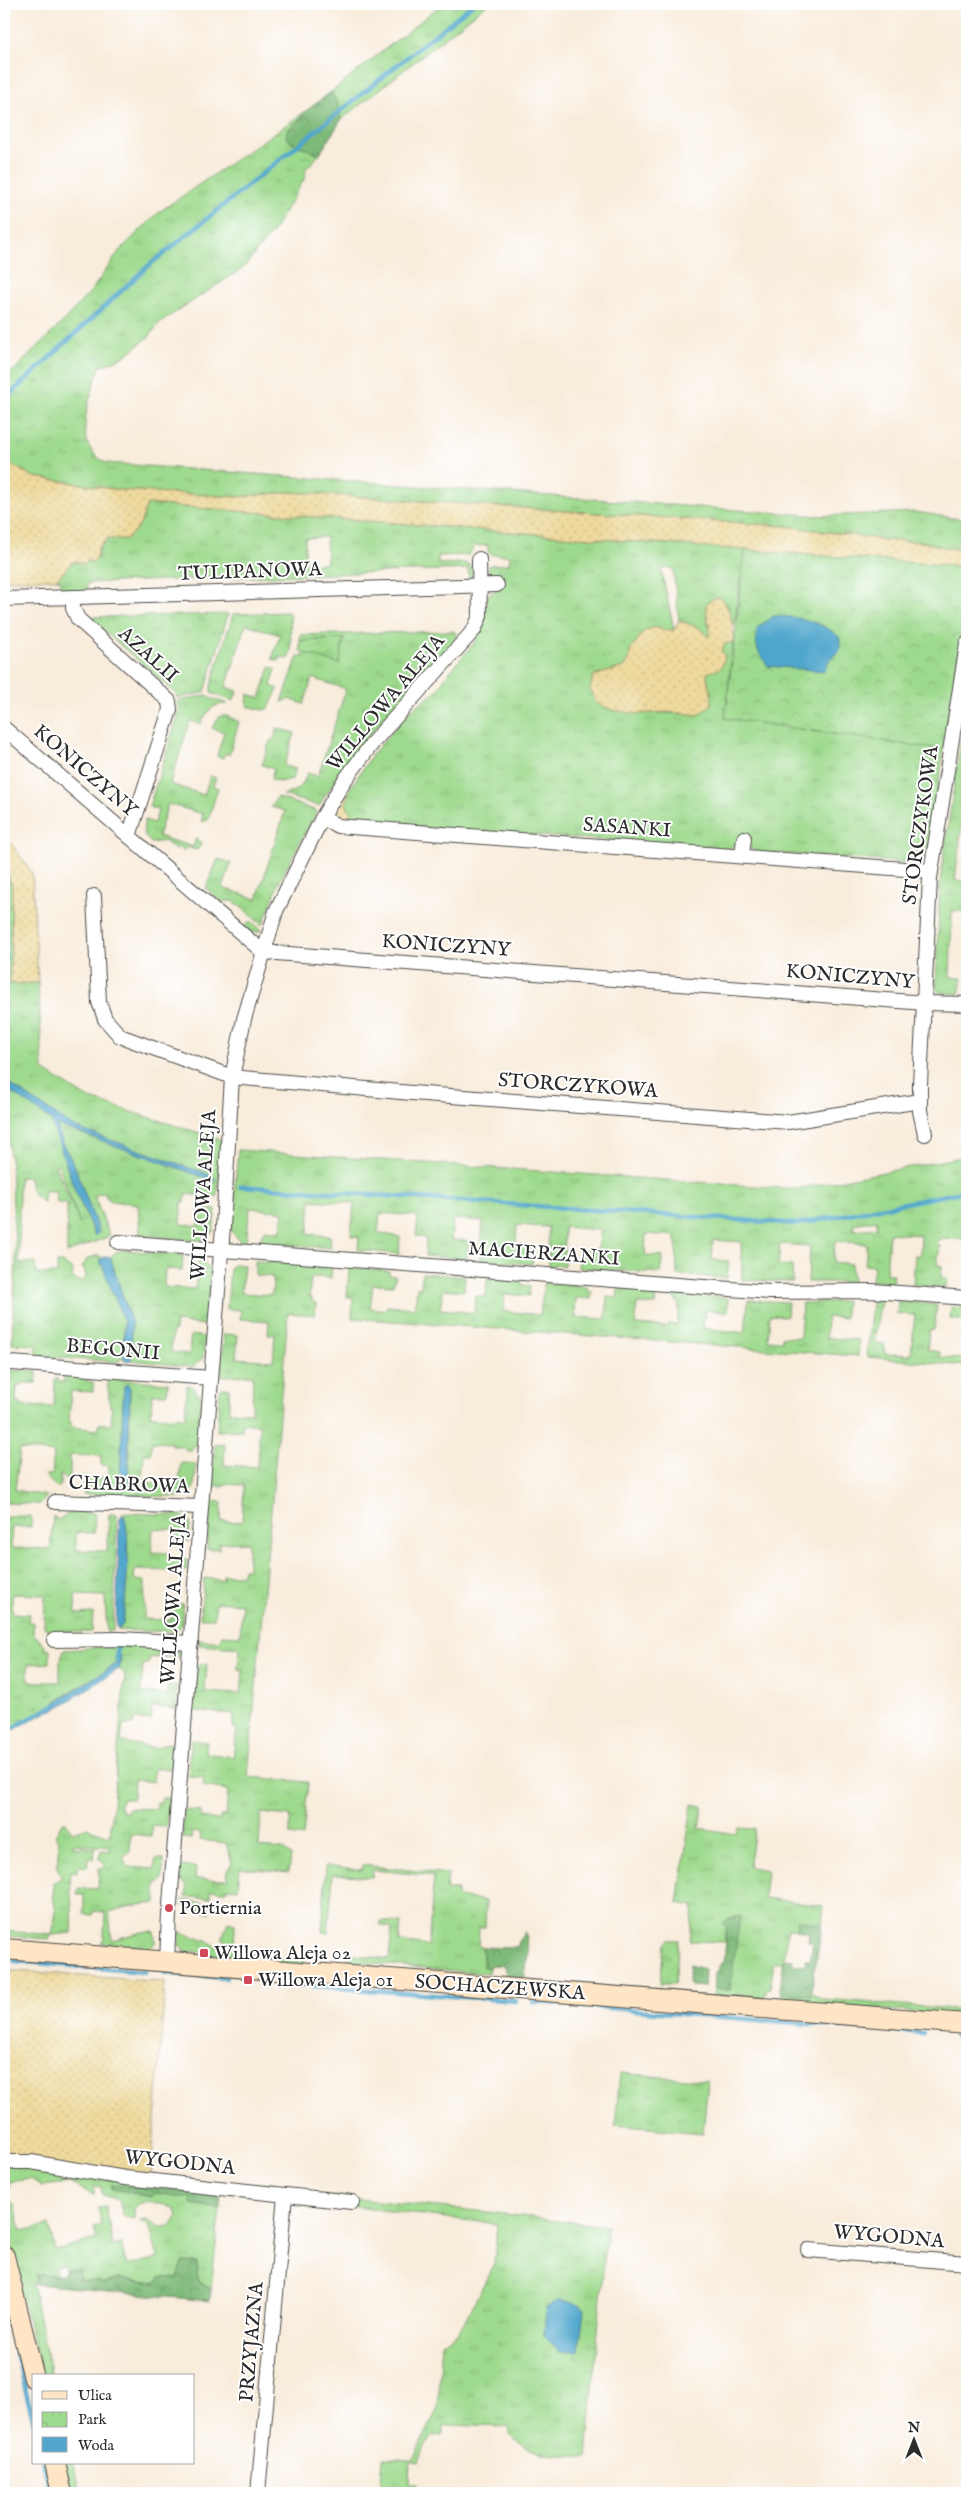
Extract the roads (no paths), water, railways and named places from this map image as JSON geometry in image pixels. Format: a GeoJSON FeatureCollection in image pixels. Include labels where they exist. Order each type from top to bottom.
{"type":"FeatureCollection","features":[{"type":"Feature","properties":{"kind":"street","name":"WILLOWA ALEJA"},"geometry":{"type":"LineString","coordinates":[[167,1962],[221,1252],[232,1076],[263,952],[276,911],[322,818],[344,781],[361,759],[424,695],[474,630],[480,616],[479,559]]}},
{"type":"Feature","properties":{"kind":"street","name":"TULIPANOWA"},"geometry":{"type":"LineString","coordinates":[[4,599],[497,585]]}},
{"type":"Feature","properties":{"kind":"street","name":"AZALII"},"geometry":{"type":"LineString","coordinates":[[72,598],[72,608],[78,620],[169,701],[170,710],[129,836]]}},
{"type":"Feature","properties":{"kind":"street","name":"STORCZYKOWA"},"geometry":{"type":"LineString","coordinates":[[924,1134],[920,1101],[931,871],[967,644]]}},
{"type":"Feature","properties":{"kind":"street","name":"KONICZYNY"},"geometry":{"type":"LineString","coordinates":[[4,728],[263,952],[925,1003],[967,1004]]}},
{"type":"Feature","properties":{"kind":"street","name":"SASANKI"},"geometry":{"type":"LineString","coordinates":[[322,818],[338,826],[931,871]]}},
{"type":"Feature","properties":{"kind":"street"},"geometry":{"type":"LineString","coordinates":[[742,856],[744,838]]}},
{"type":"Feature","properties":{"kind":"street","name":"STORCZYKOWA"},"geometry":{"type":"LineString","coordinates":[[94,896],[99,1002],[105,1019],[120,1036],[232,1076],[403,1092],[788,1122],[920,1101]]}},
{"type":"Feature","properties":{"kind":"street","name":"MACIERZANKI"},"geometry":{"type":"LineString","coordinates":[[118,1242],[221,1252],[770,1292],[873,1290],[967,1298]]}},
{"type":"Feature","properties":{"kind":"street","name":"BEGONII"},"geometry":{"type":"LineString","coordinates":[[11,1363],[211,1378]]}},
{"type":"Feature","properties":{"kind":"street","name":"CHABROWA"},"geometry":{"type":"LineString","coordinates":[[56,1502],[201,1507]]}},
{"type":"Feature","properties":{"kind":"street"},"geometry":{"type":"LineString","coordinates":[[54,1640],[120,1639],[191,1643]]}},
{"type":"Feature","properties":{"kind":"street","name":"SOCHACZEWSKA"},"geometry":{"type":"LineString","coordinates":[[4,1950],[967,2024]]}},
{"type":"Feature","properties":{"kind":"street","name":"WYGODNA"},"geometry":{"type":"LineString","coordinates":[[4,2162],[31,2162],[125,2178],[352,2202]]}},
{"type":"Feature","properties":{"kind":"street","name":"PRZYJAZNA"},"geometry":{"type":"LineString","coordinates":[[258,2493],[285,2195]]}},
{"type":"Feature","properties":{"kind":"street","name":"WYGODNA"},"geometry":{"type":"LineString","coordinates":[[808,2250],[967,2263]]}},
{"type":"Feature","properties":{"kind":"street"},"geometry":{"type":"LineString","coordinates":[[4,2256],[33,2374]]}},
{"type":"Feature","properties":{"kind":"street"},"geometry":{"type":"LineString","coordinates":[[54,2464],[62,2493]]}},
{"type":"Feature","properties":{"kind":"water"},"geometry":{"type":"Polygon","coordinates":[[[774,616],[810,621],[834,632],[840,638],[840,650],[830,659],[824,671],[768,666],[757,648],[757,633],[758,627],[774,616]]]}},
{"type":"Feature","properties":{"kind":"water"},"geometry":{"type":"Polygon","coordinates":[[[4,960],[7,961],[4,1038],[4,960]]]}},
{"type":"Feature","properties":{"kind":"water"},"geometry":{"type":"Polygon","coordinates":[[[4,1084],[11,1085],[74,1127],[213,1176],[215,1179],[213,1182],[57,1125],[63,1145],[74,1164],[99,1232],[95,1236],[74,1188],[51,1120],[16,1095],[4,1089],[4,1084]]]}},
{"type":"Feature","properties":{"kind":"water"},"geometry":{"type":"Polygon","coordinates":[[[110,1257],[132,1324],[131,1360],[127,1361],[124,1359],[124,1322],[100,1260],[110,1257]]]}},
{"type":"Feature","properties":{"kind":"water"},"geometry":{"type":"Polygon","coordinates":[[[128,1384],[130,1388],[128,1485],[127,1488],[123,1489],[120,1484],[123,1399],[124,1386],[128,1384]]]}},
{"type":"Feature","properties":{"kind":"water"},"geometry":{"type":"Polygon","coordinates":[[[122,1515],[125,1517],[127,1528],[127,1570],[123,1624],[118,1630],[116,1625],[119,1532],[122,1515]]]}},
{"type":"Feature","properties":{"kind":"water"},"geometry":{"type":"Polygon","coordinates":[[[117,1654],[121,1656],[119,1669],[56,1709],[49,1711],[48,1707],[116,1664],[115,1656],[117,1654]]]}},
{"type":"Feature","properties":{"kind":"water"},"geometry":{"type":"Polygon","coordinates":[[[559,2300],[574,2302],[584,2309],[579,2351],[560,2351],[544,2336],[546,2308],[559,2300]]]}},
{"type":"Feature","properties":{"kind":"waterway"},"geometry":{"type":"LineString","coordinates":[[4,400],[147,267],[473,4]]}},
{"type":"Feature","properties":{"kind":"waterway"},"geometry":{"type":"LineString","coordinates":[[4,916],[6,926],[5,964]]}},
{"type":"Feature","properties":{"kind":"waterway"},"geometry":{"type":"LineString","coordinates":[[240,1186],[798,1224],[967,1191]]}},
{"type":"Feature","properties":{"kind":"waterway"},"geometry":{"type":"LineString","coordinates":[[117,1648],[117,1659]]}},
{"type":"Feature","properties":{"kind":"waterway"},"geometry":{"type":"LineString","coordinates":[[4,1733],[53,1706]]}},
{"type":"Feature","properties":{"kind":"waterway"},"geometry":{"type":"LineString","coordinates":[[14,1961],[145,1972]]}},
{"type":"Feature","properties":{"kind":"waterway"},"geometry":{"type":"LineString","coordinates":[[165,1973],[226,1978]]}},
{"type":"Feature","properties":{"kind":"waterway"},"geometry":{"type":"LineString","coordinates":[[273,1981],[283,1983]]}},
{"type":"Feature","properties":{"kind":"waterway"},"geometry":{"type":"LineString","coordinates":[[301,1985],[516,2001]]}},
{"type":"Feature","properties":{"kind":"waterway"},"geometry":{"type":"LineString","coordinates":[[533,2002],[873,2029]]}},
{"type":"Feature","properties":{"kind":"waterway"},"geometry":{"type":"LineString","coordinates":[[890,2030],[923,2033]]}},
{"type":"Feature","properties":{"kind":"waterway"},"geometry":{"type":"LineString","coordinates":[[954,2036],[967,2037]]}},
{"type":"Feature","properties":{"kind":"waterway"},"geometry":{"type":"LineString","coordinates":[[4,2306],[32,2415]]}},
{"type":"Feature","properties":{"kind":"waterway"},"geometry":{"type":"LineString","coordinates":[[43,2464],[50,2493]]}},
{"type":"Feature","properties":{"kind":"place","name":"Portiernia"},"geometry":{"type":"Point","coordinates":[169,1908]}},
{"type":"Feature","properties":{"kind":"place","name":"Willowa Aleja 02"},"geometry":{"type":"Point","coordinates":[204,1953]}},
{"type":"Feature","properties":{"kind":"place","name":"Willowa Aleja 01"},"geometry":{"type":"Point","coordinates":[248,1980]}}]}
